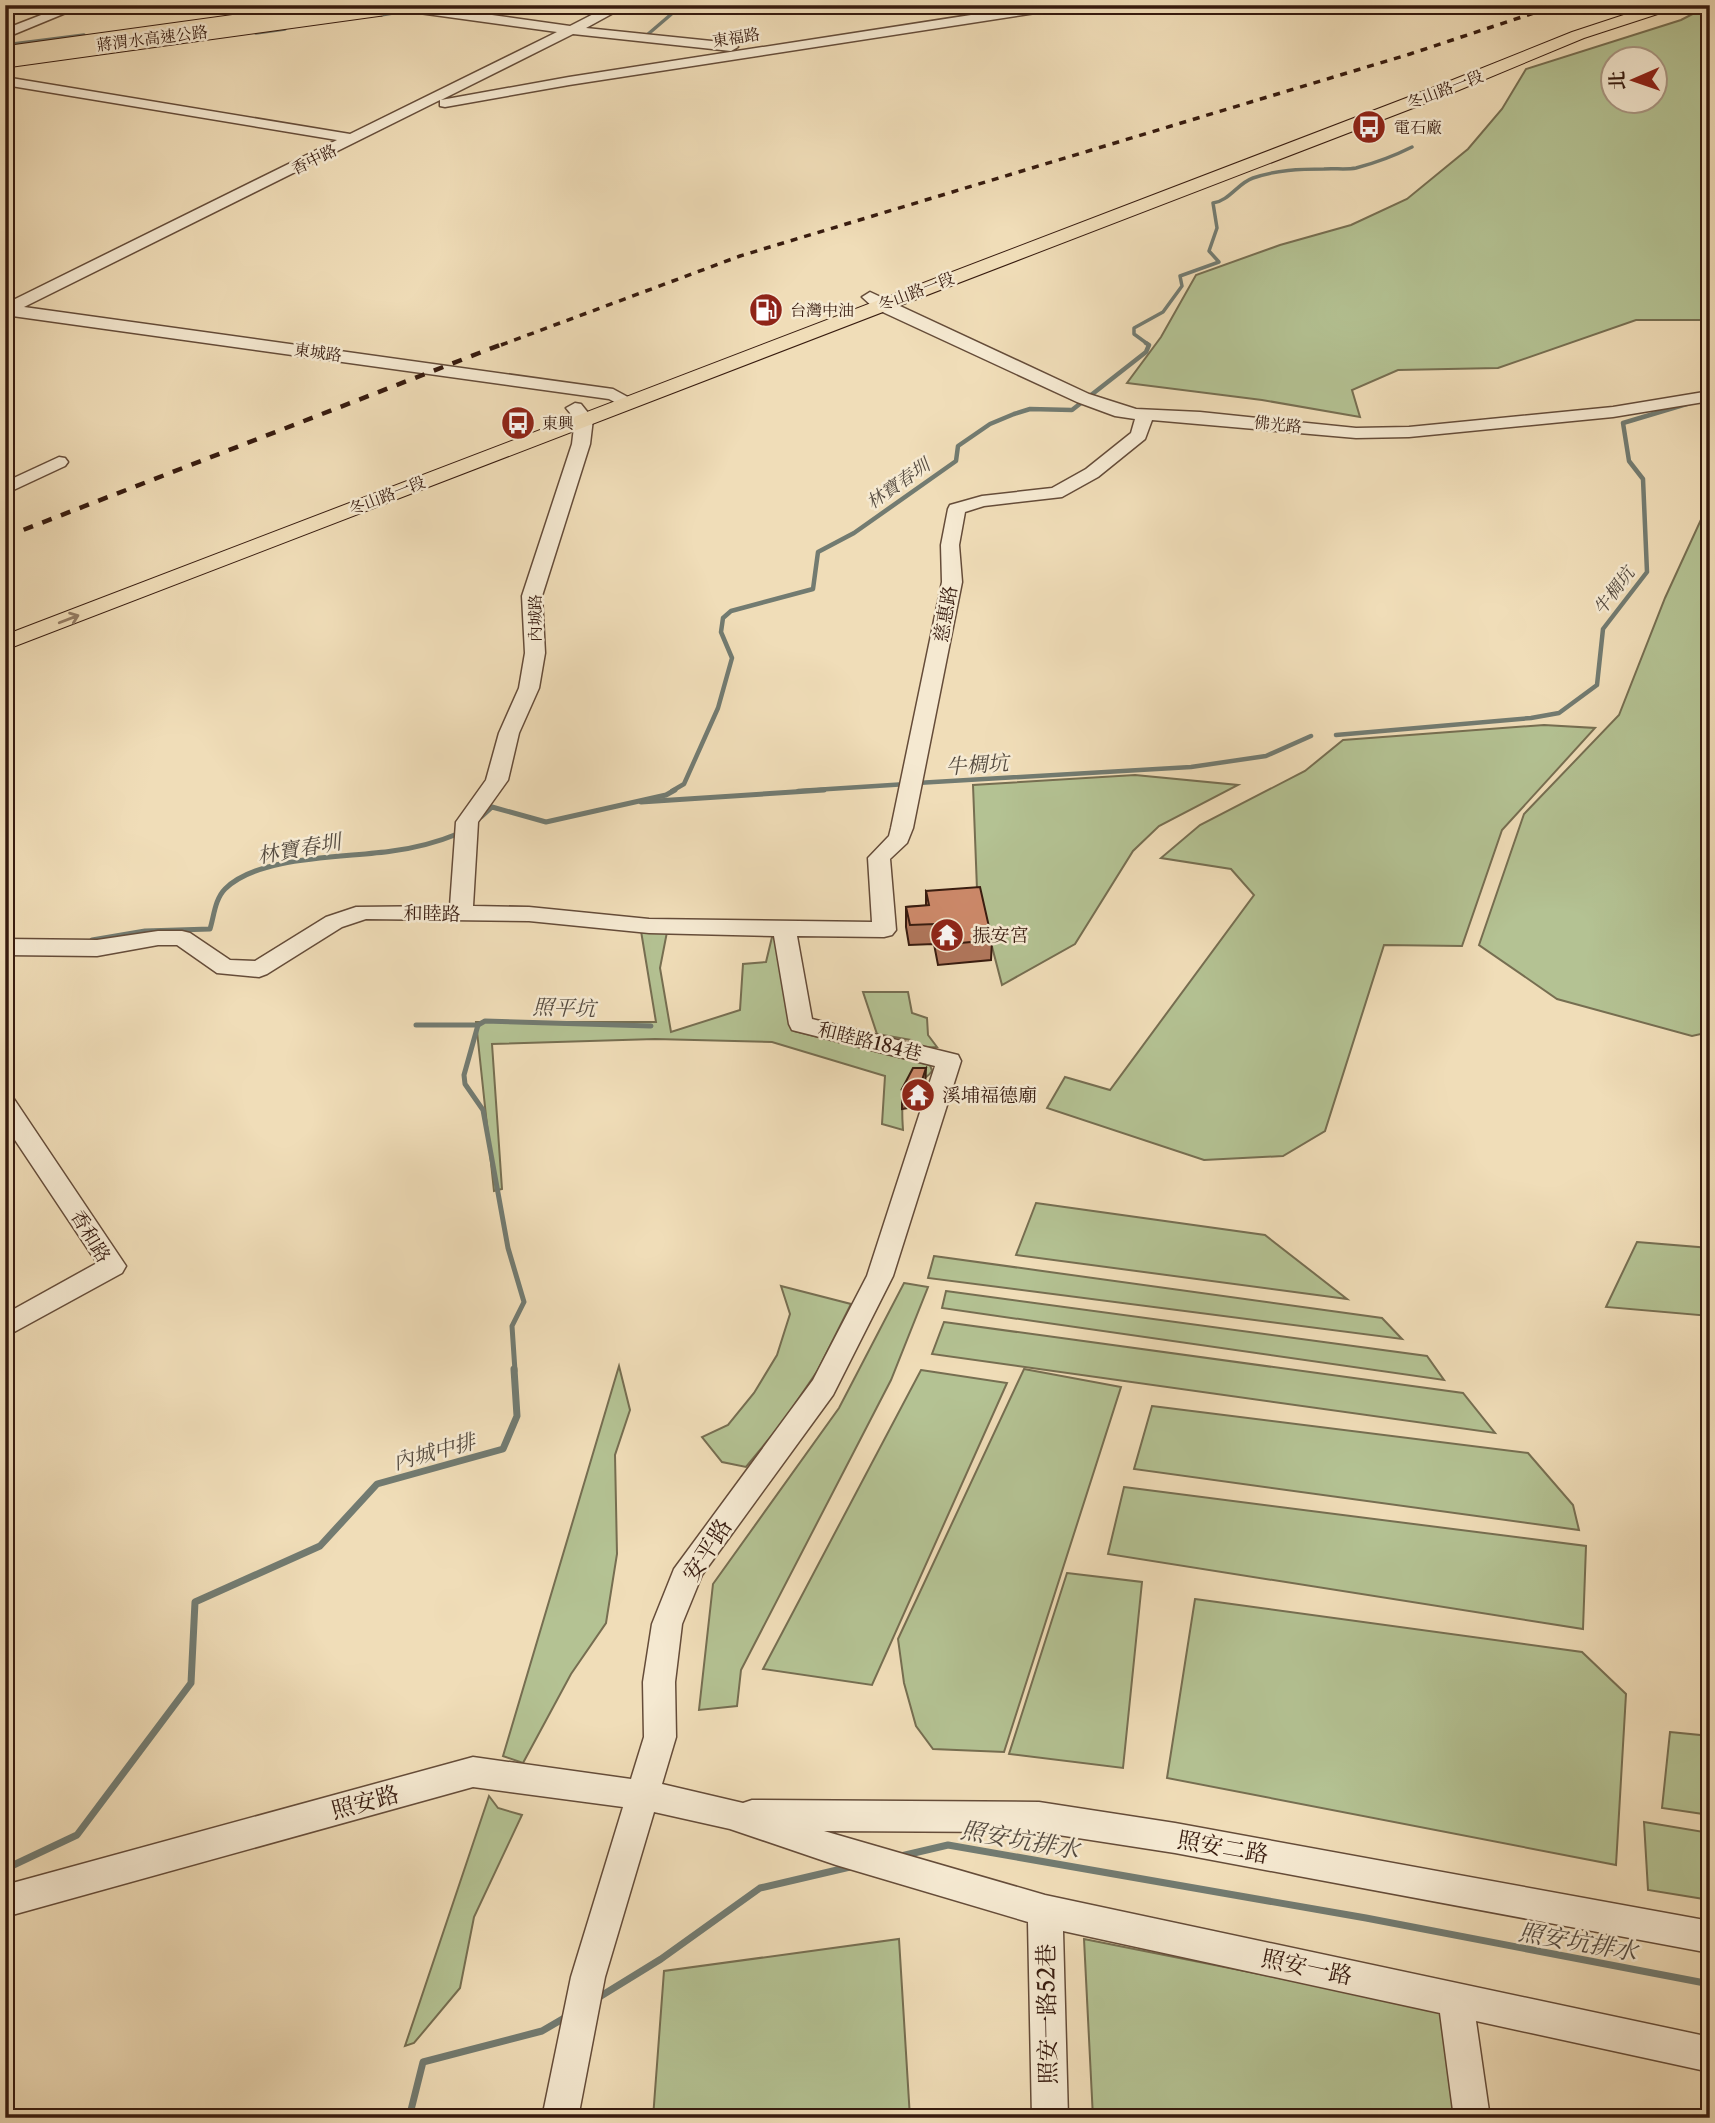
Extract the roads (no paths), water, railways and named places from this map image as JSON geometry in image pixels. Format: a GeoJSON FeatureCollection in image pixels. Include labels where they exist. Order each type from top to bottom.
{"type":"FeatureCollection","features":[{"type":"Feature","properties":{"kind":"highway","name":"蔣渭水高速公路"},"geometry":{"type":"LineString","coordinates":[[5,54],[353,5]]}},
{"type":"Feature","properties":{"kind":"highway","name":"蔣渭水高速公路"},"geometry":{"type":"LineString","coordinates":[[5,54],[381,5]]}},
{"type":"Feature","properties":{"kind":"main road"},"geometry":{"type":"LineString","coordinates":[[45,49],[334,5]]}},
{"type":"Feature","properties":{"kind":"main road"},"geometry":{"type":"LineString","coordinates":[[5,54],[404,5]]}},
{"type":"Feature","properties":{"kind":"main road","name":"冬山路一段"},"geometry":{"type":"LineString","coordinates":[[1391,104],[1541,37],[1634,5]]}},
{"type":"Feature","properties":{"kind":"main road","name":"冬山路一段"},"geometry":{"type":"LineString","coordinates":[[12,632],[1391,104],[1577,35],[1671,5]]}},
{"type":"Feature","properties":{"kind":"street"},"geometry":{"type":"LineString","coordinates":[[5,34],[79,5]]}},
{"type":"Feature","properties":{"kind":"street"},"geometry":{"type":"LineString","coordinates":[[390,5],[572,30],[763,51]]}},
{"type":"Feature","properties":{"kind":"street","name":"香中路"},"geometry":{"type":"LineString","coordinates":[[6,310],[622,5]]}},
{"type":"Feature","properties":{"kind":"street","name":"東福路"},"geometry":{"type":"LineString","coordinates":[[416,108],[569,81],[1062,5]]}},
{"type":"Feature","properties":{"kind":"street"},"geometry":{"type":"LineString","coordinates":[[19,16],[44,20]]}},
{"type":"Feature","properties":{"kind":"street"},"geometry":{"type":"LineString","coordinates":[[5,81],[355,139]]}},
{"type":"Feature","properties":{"kind":"street","name":"佛光路"},"geometry":{"type":"LineString","coordinates":[[875,301],[1085,399],[1121,412],[1280,424],[1356,433],[1409,432],[1613,412],[1710,396]]}},
{"type":"Feature","properties":{"kind":"street","name":"東城路"},"geometry":{"type":"LineString","coordinates":[[6,310],[621,398]]}},
{"type":"Feature","properties":{"kind":"street","name":"內城路"},"geometry":{"type":"LineString","coordinates":[[461,914],[466,829],[497,780],[509,733],[529,688],[535,653],[533,596],[581,444],[580,413]]}},
{"type":"Feature","properties":{"kind":"street","name":"慈惠路"},"geometry":{"type":"LineString","coordinates":[[884,930],[879,858],[899,838],[952,582],[949,551],[952,524],[957,509],[982,501],[1056,493],[1092,473],[1139,435],[1144,414]]}},
{"type":"Feature","properties":{"kind":"street"},"geometry":{"type":"LineString","coordinates":[[5,489],[59,462]]}},
{"type":"Feature","properties":{"kind":"street","name":"和睦路"},"geometry":{"type":"LineString","coordinates":[[5,947],[97,948],[158,938],[181,938],[225,968],[259,969],[334,922],[364,912],[529,914],[649,926],[785,931],[884,930]]}},
{"type":"Feature","properties":{"kind":"street","name":"和睦路184巷"},"geometry":{"type":"LineString","coordinates":[[785,931],[801,1024],[949,1061]]}},
{"type":"Feature","properties":{"kind":"street","name":"安平路"},"geometry":{"type":"LineString","coordinates":[[560,2118],[588,1977],[660,1737],[659,1682],[667,1624],[689,1569],[823,1387],[880,1276],[949,1061]]}},
{"type":"Feature","properties":{"kind":"street","name":"香和路"},"geometry":{"type":"LineString","coordinates":[[5,1105],[113,1266],[5,1327]]}},
{"type":"Feature","properties":{"kind":"street","name":"照安路"},"geometry":{"type":"LineString","coordinates":[[7,1901],[473,1772],[642,1795],[730,1814]]}},
{"type":"Feature","properties":{"kind":"street","name":"照安一路"},"geometry":{"type":"LineString","coordinates":[[730,1814],[836,1850],[1045,1911],[1710,2055]]}},
{"type":"Feature","properties":{"kind":"street","name":"照安二路"},"geometry":{"type":"LineString","coordinates":[[730,1814],[1039,1818],[1175,1838],[1710,1937]]}},
{"type":"Feature","properties":{"kind":"street","name":"照安一路52巷"},"geometry":{"type":"LineString","coordinates":[[1045,1911],[1050,2118]]}},
{"type":"Feature","properties":{"kind":"street"},"geometry":{"type":"LineString","coordinates":[[1455,1999],[1472,2118]]}},
{"type":"Feature","properties":{"kind":"waterway"},"geometry":{"type":"LineString","coordinates":[[647,35],[682,5]]}},
{"type":"Feature","properties":{"kind":"waterway"},"geometry":{"type":"LineString","coordinates":[[381,15],[405,11]]}},
{"type":"Feature","properties":{"kind":"waterway"},"geometry":{"type":"LineString","coordinates":[[256,33],[285,29]]}},
{"type":"Feature","properties":{"kind":"waterway"},"geometry":{"type":"LineString","coordinates":[[5,45],[84,35]]}},
{"type":"Feature","properties":{"kind":"waterway","name":"林寶春圳"},"geometry":{"type":"LineString","coordinates":[[1149,345],[1134,334],[1134,328],[1163,312],[1182,286],[1180,276],[1219,262],[1209,251],[1217,228],[1213,203],[1224,199],[1248,180],[1262,175],[1297,170],[1356,168],[1412,147]]}},
{"type":"Feature","properties":{"kind":"waterway","name":"林寶春圳"},"geometry":{"type":"LineString","coordinates":[[672,791],[684,784],[718,708],[732,658],[721,632],[723,618],[731,611],[813,589],[818,552],[854,533],[956,461],[958,446],[990,424],[1014,414],[1030,409],[1072,410],[1146,352],[1149,345]]}},
{"type":"Feature","properties":{"kind":"waterway","name":"牛椆坑"},"geometry":{"type":"LineString","coordinates":[[1336,735],[1531,718],[1559,713],[1597,685],[1603,629],[1647,572],[1643,479],[1629,461],[1623,423],[1690,403]]}},
{"type":"Feature","properties":{"kind":"waterway","name":"牛椆坑"},"geometry":{"type":"LineString","coordinates":[[917,783],[1191,767],[1266,756],[1311,736]]}},
{"type":"Feature","properties":{"kind":"waterway","name":"牛椆坑"},"geometry":{"type":"LineString","coordinates":[[798,791],[907,784]]}},
{"type":"Feature","properties":{"kind":"waterway","name":"林寶春圳"},"geometry":{"type":"LineString","coordinates":[[481,817],[492,807],[546,822],[666,795],[675,790]]}},
{"type":"Feature","properties":{"kind":"waterway","name":"牛椆坑"},"geometry":{"type":"LineString","coordinates":[[641,802],[824,790]]}},
{"type":"Feature","properties":{"kind":"waterway","name":"林寶春圳"},"geometry":{"type":"LineString","coordinates":[[92,940],[145,931],[210,929],[217,903],[225,889],[240,878],[259,870],[304,860],[410,848],[460,833]]}},
{"type":"Feature","properties":{"kind":"waterway","name":"照平坑"},"geometry":{"type":"LineString","coordinates":[[478,1025],[485,1021],[651,1026]]}},
{"type":"Feature","properties":{"kind":"waterway"},"geometry":{"type":"LineString","coordinates":[[416,1025],[478,1025]]}},
{"type":"Feature","properties":{"kind":"waterway","name":"內城中排"},"geometry":{"type":"LineString","coordinates":[[478,1025],[464,1075],[465,1084],[483,1110],[508,1248],[524,1302],[512,1326],[515,1371]]}},
{"type":"Feature","properties":{"kind":"waterway","name":"內城中排"},"geometry":{"type":"LineString","coordinates":[[5,1869],[77,1835],[191,1683],[195,1602],[320,1546],[377,1484],[503,1449],[517,1416],[514,1369]]}},
{"type":"Feature","properties":{"kind":"waterway","name":"照安坑排水"},"geometry":{"type":"LineString","coordinates":[[901,1856],[948,1845],[1366,1918],[1710,1984]]}},
{"type":"Feature","properties":{"kind":"waterway","name":"照安坑排水"},"geometry":{"type":"LineString","coordinates":[[596,1999],[661,1959],[760,1888],[850,1867]]}},
{"type":"Feature","properties":{"kind":"waterway","name":"照安坑排水"},"geometry":{"type":"LineString","coordinates":[[409,2118],[423,2062],[542,2031],[566,2017]]}},
{"type":"Feature","properties":{"kind":"railway"},"geometry":{"type":"LineString","coordinates":[[501,345],[740,256],[1410,54],[1558,5]]}},
{"type":"Feature","properties":{"kind":"railway"},"geometry":{"type":"LineString","coordinates":[[5,537],[505,343]]}},
{"type":"Feature","properties":{"kind":"place","name":"電石廠"},"geometry":{"type":"Point","coordinates":[1369,127]}},
{"type":"Feature","properties":{"kind":"place","name":"台灣中油"},"geometry":{"type":"Point","coordinates":[766,310]}},
{"type":"Feature","properties":{"kind":"place","name":"東興"},"geometry":{"type":"Point","coordinates":[518,423]}},
{"type":"Feature","properties":{"kind":"place","name":"振安宮"},"geometry":{"type":"Point","coordinates":[947,935]}},
{"type":"Feature","properties":{"kind":"place","name":"溪埔福德廟"},"geometry":{"type":"Point","coordinates":[918,1095]}}]}
